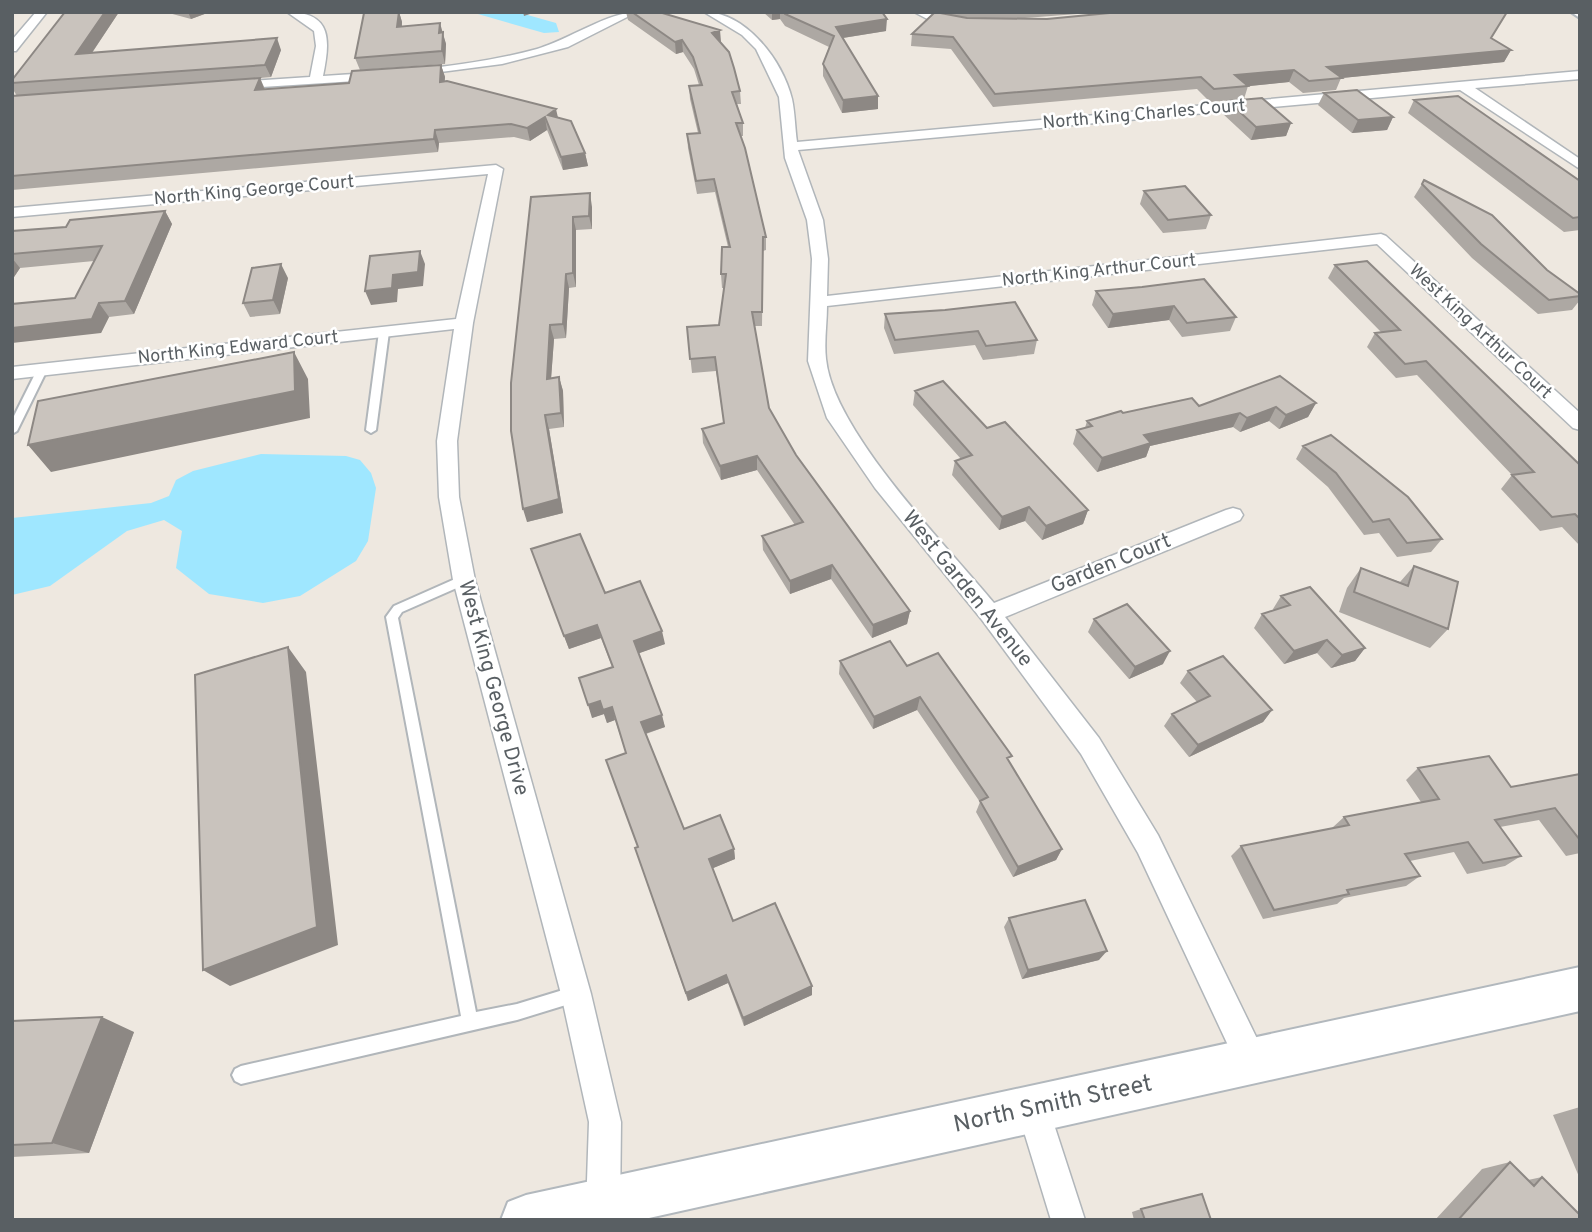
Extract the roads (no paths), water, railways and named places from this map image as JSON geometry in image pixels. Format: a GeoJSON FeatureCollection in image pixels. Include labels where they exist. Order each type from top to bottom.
{"type":"FeatureCollection","features":[{"type":"Feature","properties":{"kind":"street"},"geometry":{"type":"LineString","coordinates":[[12,48],[42,12]]}},
{"type":"Feature","properties":{"kind":"street"},"geometry":{"type":"LineString","coordinates":[[292,12],[317,24],[324,38],[317,79]]}},
{"type":"Feature","properties":{"kind":"street"},"geometry":{"type":"LineString","coordinates":[[220,87],[450,70],[528,54],[593,32],[632,12]]}},
{"type":"Feature","properties":{"kind":"street","name":"West Garden Avenue"},"geometry":{"type":"LineString","coordinates":[[709,12],[753,39],[767,55],[781,87],[787,108],[792,158],[815,220],[820,260],[817,361],[836,418],[882,483],[990,614],[1090,746],[1148,844],[1252,1062]]}},
{"type":"Feature","properties":{"kind":"street"},"geometry":{"type":"LineString","coordinates":[[919,12],[939,21],[972,27]]}},
{"type":"Feature","properties":{"kind":"street","name":"North King Charles Court"},"geometry":{"type":"LineString","coordinates":[[791,147],[1580,75]]}},
{"type":"Feature","properties":{"kind":"street"},"geometry":{"type":"LineString","coordinates":[[1464,87],[1580,165]]}},
{"type":"Feature","properties":{"kind":"street","name":"North King George Court"},"geometry":{"type":"LineString","coordinates":[[12,213],[496,169]]}},
{"type":"Feature","properties":{"kind":"street","name":"West King George Drive"},"geometry":{"type":"LineString","coordinates":[[496,169],[464,323],[447,441],[452,528],[576,994],[605,1122],[603,1211]]}},
{"type":"Feature","properties":{"kind":"street","name":"North King Arthur Court"},"geometry":{"type":"LineString","coordinates":[[818,302],[1381,239]]}},
{"type":"Feature","properties":{"kind":"street","name":"West King Arthur Court"},"geometry":{"type":"LineString","coordinates":[[1381,239],[1580,424]]}},
{"type":"Feature","properties":{"kind":"street","name":"North King Edward Court"},"geometry":{"type":"LineString","coordinates":[[12,373],[464,323]]}},
{"type":"Feature","properties":{"kind":"street","name":"Garden Court"},"geometry":{"type":"LineString","coordinates":[[990,614],[1233,514]]}},
{"type":"Feature","properties":{"kind":"street","name":"North Smith Street"},"geometry":{"type":"LineString","coordinates":[[526,1220],[603,1211],[1033,1109],[1580,989]]}},
{"type":"Feature","properties":{"kind":"street"},"geometry":{"type":"LineString","coordinates":[[1033,1109],[1068,1220]]}},
{"type":"Feature","properties":{"kind":"lane"},"geometry":{"type":"LineString","coordinates":[[371,430],[384,332]]}},
{"type":"Feature","properties":{"kind":"lane"},"geometry":{"type":"LineString","coordinates":[[12,431],[42,370]]}},
{"type":"Feature","properties":{"kind":"lane"},"geometry":{"type":"LineString","coordinates":[[464,580],[398,609],[392,617],[470,1022]]}},
{"type":"Feature","properties":{"kind":"lane"},"geometry":{"type":"LineString","coordinates":[[241,1075],[517,1012],[576,994]]}},
{"type":"Feature","properties":{"kind":"water"},"geometry":{"type":"Polygon","coordinates":[[[471,12],[517,12],[556,23],[559,32],[544,33],[471,12]]]}},
{"type":"Feature","properties":{"kind":"water"},"geometry":{"type":"Polygon","coordinates":[[[261,454],[346,456],[360,460],[371,473],[376,488],[368,541],[356,561],[300,596],[263,603],[209,594],[176,568],[182,531],[164,520],[127,531],[50,586],[12,595],[12,518],[151,503],[169,496],[176,480],[193,471],[261,454]]]}}]}
